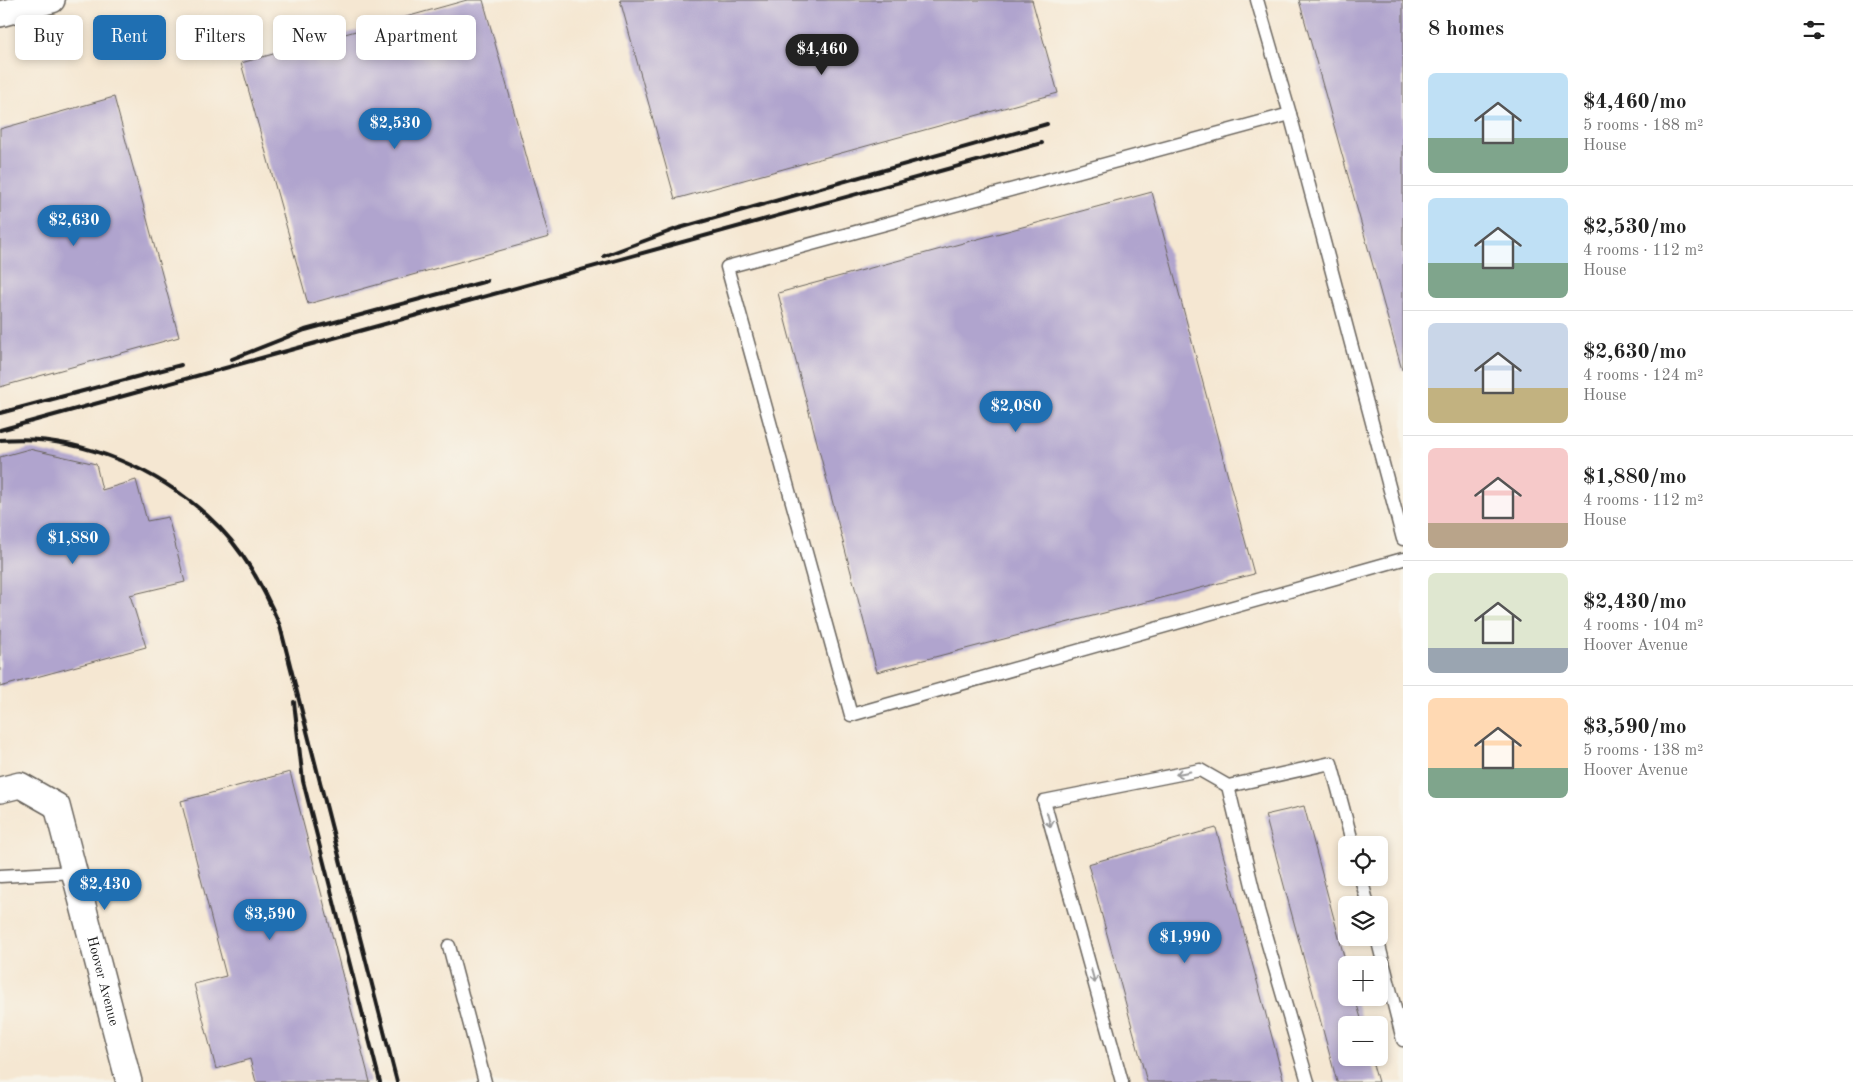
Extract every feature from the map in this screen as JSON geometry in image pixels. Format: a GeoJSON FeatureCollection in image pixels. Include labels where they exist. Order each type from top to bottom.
{"type":"FeatureCollection","features":[{"type":"Feature","properties":{"kind":"street"},"geometry":{"type":"LineString","coordinates":[[0,14],[52,0]]}},
{"type":"Feature","properties":{"kind":"street","name":"Hoover Avenue"},"geometry":{"type":"LineString","coordinates":[[10,787],[56,806],[129,1082]]}},
{"type":"Feature","properties":{"kind":"lane"},"geometry":{"type":"LineString","coordinates":[[1257,0],[1290,114],[1403,538]]}},
{"type":"Feature","properties":{"kind":"lane"},"geometry":{"type":"LineString","coordinates":[[1290,114],[727,267],[851,715],[1403,559]]}},
{"type":"Feature","properties":{"kind":"lane"},"geometry":{"type":"LineString","coordinates":[[1122,1082],[1044,801],[1200,770],[1228,786],[1331,762],[1351,836]]}},
{"type":"Feature","properties":{"kind":"lane"},"geometry":{"type":"LineString","coordinates":[[1228,786],[1258,910],[1308,1082]]}},
{"type":"Feature","properties":{"kind":"lane"},"geometry":{"type":"LineString","coordinates":[[0,876],[74,872]]}},
{"type":"Feature","properties":{"kind":"lane"},"geometry":{"type":"LineString","coordinates":[[449,946],[485,1082]]}},
{"type":"Feature","properties":{"kind":"lane"},"geometry":{"type":"LineString","coordinates":[[1379,946],[1403,1040]]}},
{"type":"Feature","properties":{"kind":"building"},"geometry":{"type":"Polygon","coordinates":[[[467,0],[483,0],[549,237],[308,304],[241,63],[252,60],[263,60],[263,57],[273,54],[273,60],[346,60],[346,34],[356,31],[356,60],[476,60],[476,15],[413,15],[467,0]]]}},
{"type":"Feature","properties":{"kind":"building"},"geometry":{"type":"Polygon","coordinates":[[[620,0],[1032,0],[1058,93],[675,199],[620,0]]]}},
{"type":"Feature","properties":{"kind":"building"},"geometry":{"type":"Polygon","coordinates":[[[1299,0],[1403,0],[1403,370],[1402,370],[1299,0]]]}},
{"type":"Feature","properties":{"kind":"building"},"geometry":{"type":"Polygon","coordinates":[[[114,97],[179,337],[0,387],[0,129],[114,97]]]}},
{"type":"Feature","properties":{"kind":"building"},"geometry":{"type":"Polygon","coordinates":[[[1152,192],[1254,574],[877,672],[778,293],[1152,192]]]}},
{"type":"Feature","properties":{"kind":"building"},"geometry":{"type":"Polygon","coordinates":[[[29,449],[96,464],[102,490],[136,480],[147,521],[168,517],[185,582],[130,595],[146,647],[0,687],[0,457],[29,449]]]}},
{"type":"Feature","properties":{"kind":"building"},"geometry":{"type":"Polygon","coordinates":[[[290,772],[370,1082],[256,1082],[250,1059],[216,1069],[194,984],[226,976],[181,801],[290,772]]]}},
{"type":"Feature","properties":{"kind":"building"},"geometry":{"type":"Polygon","coordinates":[[[1304,806],[1338,934],[1338,946],[1341,946],[1344,956],[1338,956],[1338,1006],[1357,1006],[1360,1016],[1338,1016],[1338,1066],[1373,1066],[1378,1082],[1337,1082],[1265,815],[1304,806]]]}},
{"type":"Feature","properties":{"kind":"building"},"geometry":{"type":"Polygon","coordinates":[[[1216,828],[1284,1082],[1147,1082],[1088,864],[1216,828]]]}},
{"type":"Feature","properties":{"kind":"railway"},"geometry":{"type":"LineString","coordinates":[[604,256],[676,229],[1047,124]]}},
{"type":"Feature","properties":{"kind":"railway"},"geometry":{"type":"LineString","coordinates":[[0,430],[1042,143]]}},
{"type":"Feature","properties":{"kind":"railway"},"geometry":{"type":"LineString","coordinates":[[232,359],[305,330],[487,281]]}},
{"type":"Feature","properties":{"kind":"railway"},"geometry":{"type":"LineString","coordinates":[[0,413],[181,365]]}},
{"type":"Feature","properties":{"kind":"railway"},"geometry":{"type":"LineString","coordinates":[[0,440],[30,439],[60,443],[90,450],[119,460],[147,473],[174,489],[198,508],[230,539],[247,562],[268,599],[280,626],[397,1082]]}},
{"type":"Feature","properties":{"kind":"railway"},"geometry":{"type":"LineString","coordinates":[[294,702],[303,781],[380,1082]]}}]}
